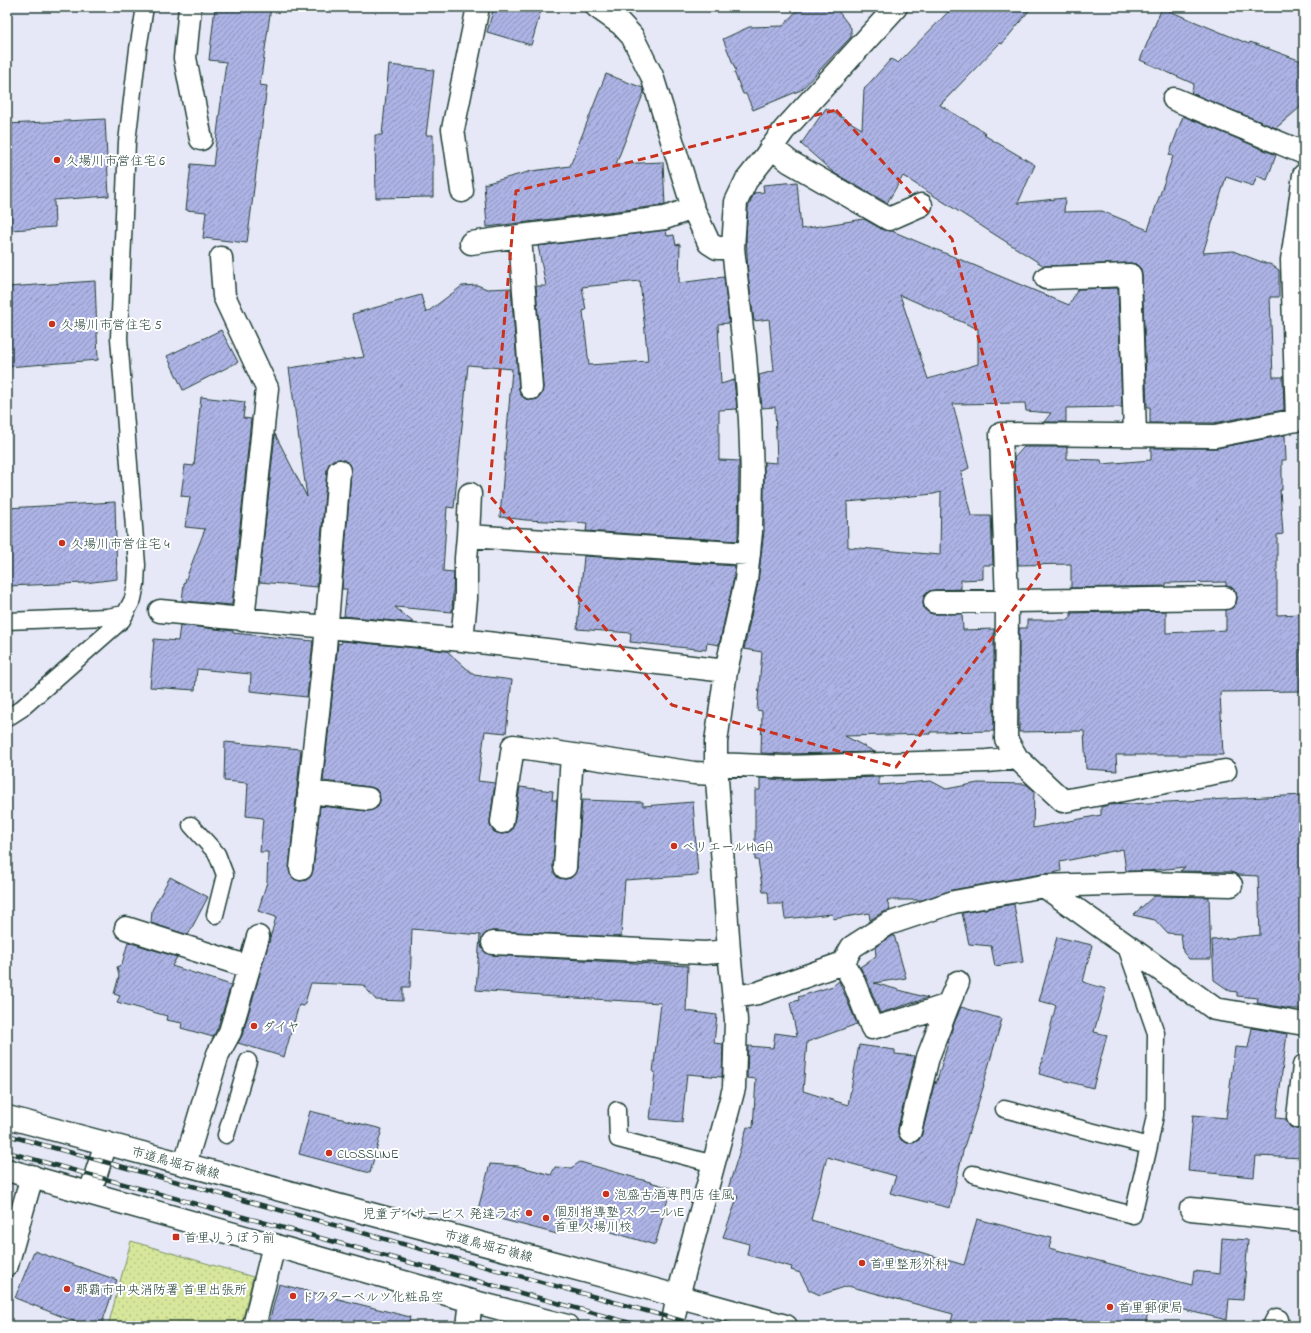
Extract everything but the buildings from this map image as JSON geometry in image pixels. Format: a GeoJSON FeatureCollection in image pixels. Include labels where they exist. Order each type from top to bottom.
{"type":"FeatureCollection","features":[{"type":"Feature","properties":{"kind":"street"},"geometry":{"type":"LineString","coordinates":[[190,7],[186,58],[201,139]]}},
{"type":"Feature","properties":{"kind":"street"},"geometry":{"type":"LineString","coordinates":[[462,191],[453,129],[478,7]]}},
{"type":"Feature","properties":{"kind":"street"},"geometry":{"type":"LineString","coordinates":[[596,7],[621,24],[632,36],[652,76],[693,208],[709,243],[717,248],[733,248]]}},
{"type":"Feature","properties":{"kind":"street"},"geometry":{"type":"LineString","coordinates":[[672,1326],[678,1296],[734,1088],[736,1020],[735,997],[728,951],[716,769],[716,742],[726,671],[746,580],[749,554],[752,474],[750,420],[745,356],[733,248],[736,202],[746,181],[784,130],[896,7]]}},
{"type":"Feature","properties":{"kind":"street"},"geometry":{"type":"LineString","coordinates":[[1174,99],[1304,153]]}},
{"type":"Feature","properties":{"kind":"street"},"geometry":{"type":"LineString","coordinates":[[771,148],[790,162],[890,219],[921,205]]}},
{"type":"Feature","properties":{"kind":"street"},"geometry":{"type":"LineString","coordinates":[[1225,770],[1063,801],[1017,758],[1006,739],[1007,602],[1001,434],[1215,436],[1297,420],[1292,260],[1304,175]]}},
{"type":"Feature","properties":{"kind":"street"},"geometry":{"type":"LineString","coordinates":[[471,243],[665,218],[693,208]]}},
{"type":"Feature","properties":{"kind":"street"},"geometry":{"type":"LineString","coordinates":[[520,236],[531,388]]}},
{"type":"Feature","properties":{"kind":"street"},"geometry":{"type":"LineString","coordinates":[[221,258],[224,296],[267,388],[243,620]]}},
{"type":"Feature","properties":{"kind":"street"},"geometry":{"type":"LineString","coordinates":[[1046,278],[1130,275],[1135,435]]}},
{"type":"Feature","properties":{"kind":"street"},"geometry":{"type":"LineString","coordinates":[[301,869],[326,627],[339,471]]}},
{"type":"Feature","properties":{"kind":"street"},"geometry":{"type":"LineString","coordinates":[[462,640],[466,599],[466,558],[470,494]]}},
{"type":"Feature","properties":{"kind":"street"},"geometry":{"type":"LineString","coordinates":[[468,536],[749,554]]}},
{"type":"Feature","properties":{"kind":"street"},"geometry":{"type":"LineString","coordinates":[[935,602],[1225,598]]}},
{"type":"Feature","properties":{"kind":"street"},"geometry":{"type":"LineString","coordinates":[[160,611],[462,640],[726,671]]}},
{"type":"Feature","properties":{"kind":"street"},"geometry":{"type":"LineString","coordinates":[[502,822],[513,746],[694,773],[716,769],[988,761],[1017,758]]}},
{"type":"Feature","properties":{"kind":"street"},"geometry":{"type":"LineString","coordinates":[[565,867],[572,755]]}},
{"type":"Feature","properties":{"kind":"street"},"geometry":{"type":"LineString","coordinates":[[309,792],[368,799]]}},
{"type":"Feature","properties":{"kind":"street"},"geometry":{"type":"LineString","coordinates":[[735,997],[758,993],[843,963],[852,947],[888,924],[954,902],[1044,886],[1139,883],[1231,885]]}},
{"type":"Feature","properties":{"kind":"street"},"geometry":{"type":"LineString","coordinates":[[1044,886],[1215,1009],[1304,1024]]}},
{"type":"Feature","properties":{"kind":"street"},"geometry":{"type":"LineString","coordinates":[[126,928],[249,967]]}},
{"type":"Feature","properties":{"kind":"street"},"geometry":{"type":"LineString","coordinates":[[185,1164],[218,1054],[230,1032],[258,937]]}},
{"type":"Feature","properties":{"kind":"street"},"geometry":{"type":"LineString","coordinates":[[493,943],[705,953],[728,951]]}},
{"type":"Feature","properties":{"kind":"street"},"geometry":{"type":"LineString","coordinates":[[843,963],[853,980],[872,1028],[948,1005]]}},
{"type":"Feature","properties":{"kind":"street"},"geometry":{"type":"LineString","coordinates":[[910,1131],[928,1057],[958,982]]}},
{"type":"Feature","properties":{"kind":"street"},"geometry":{"type":"LineString","coordinates":[[1298,1117],[1304,1066]]}},
{"type":"Feature","properties":{"kind":"street","name":"市道鳥堀石嶺線"},"geometry":{"type":"LineString","coordinates":[[7,1117],[786,1326]]}},
{"type":"Feature","properties":{"kind":"street"},"geometry":{"type":"LineString","coordinates":[[90,1193],[106,1143]]}},
{"type":"Feature","properties":{"kind":"street"},"geometry":{"type":"LineString","coordinates":[[7,1170],[470,1301],[567,1326]]}},
{"type":"Feature","properties":{"kind":"street"},"geometry":{"type":"LineString","coordinates":[[7,1266],[32,1176]]}},
{"type":"Feature","properties":{"kind":"street"},"geometry":{"type":"LineString","coordinates":[[1191,1209],[1304,1221]]}},
{"type":"Feature","properties":{"kind":"street"},"geometry":{"type":"LineString","coordinates":[[254,1326],[274,1245]]}},
{"type":"Feature","properties":{"kind":"street"},"geometry":{"type":"LineString","coordinates":[[468,1326],[470,1301]]}},
{"type":"Feature","properties":{"kind":"lane"},"geometry":{"type":"LineString","coordinates":[[7,718],[21,710],[122,620],[133,599],[136,584],[137,566],[119,338],[127,142],[138,49],[145,7]]}},
{"type":"Feature","properties":{"kind":"lane"},"geometry":{"type":"LineString","coordinates":[[7,621],[107,617],[125,614]]}},
{"type":"Feature","properties":{"kind":"lane"},"geometry":{"type":"LineString","coordinates":[[191,825],[217,854],[225,875],[215,915]]}},
{"type":"Feature","properties":{"kind":"lane"},"geometry":{"type":"LineString","coordinates":[[973,1174],[1133,1215],[1155,1115],[1156,1033],[1125,944]]}},
{"type":"Feature","properties":{"kind":"lane"},"geometry":{"type":"LineString","coordinates":[[226,1135],[248,1062]]}},
{"type":"Feature","properties":{"kind":"lane"},"geometry":{"type":"LineString","coordinates":[[1004,1109],[1149,1146]]}},
{"type":"Feature","properties":{"kind":"lane"},"geometry":{"type":"LineString","coordinates":[[617,1110],[618,1139],[714,1164]]}},
{"type":"Feature","properties":{"kind":"highlighted area"},"geometry":{"type":"Polygon","coordinates":[[[836,110],[952,239],[1041,572],[896,767],[672,705],[489,495],[516,191],[836,110]]]}},
{"type":"Feature","properties":{"kind":"green space"},"geometry":{"type":"Polygon","coordinates":[[[131,1241],[253,1277],[241,1326],[108,1326],[131,1241]]]}},
{"type":"Feature","properties":{"kind":"railway"},"geometry":{"type":"LineString","coordinates":[[7,1135],[701,1326]]}},
{"type":"Feature","properties":{"kind":"railway"},"geometry":{"type":"LineString","coordinates":[[7,1152],[641,1326]]}},
{"type":"Feature","properties":{"kind":"place","name":"久場川市営住宅 6"},"geometry":{"type":"Point","coordinates":[57,160]}},
{"type":"Feature","properties":{"kind":"place","name":"久場川市営住宅 5"},"geometry":{"type":"Point","coordinates":[52,324]}},
{"type":"Feature","properties":{"kind":"place","name":"久場川市営住宅 4"},"geometry":{"type":"Point","coordinates":[62,543]}},
{"type":"Feature","properties":{"kind":"place","name":"ベリエールHIGA"},"geometry":{"type":"Point","coordinates":[674,846]}},
{"type":"Feature","properties":{"kind":"place","name":"ダイヤ"},"geometry":{"type":"Point","coordinates":[254,1026]}},
{"type":"Feature","properties":{"kind":"place","name":"CLOSSLINE"},"geometry":{"type":"Point","coordinates":[329,1153]}},
{"type":"Feature","properties":{"kind":"place","name":"泡盛古酒専門店 佳風"},"geometry":{"type":"Point","coordinates":[606,1194]}},
{"type":"Feature","properties":{"kind":"place","name":"児童デイサービス 発達ラボ"},"geometry":{"type":"Point","coordinates":[529,1213]}},
{"type":"Feature","properties":{"kind":"place","name":"個別指導塾 スクールIE 首里久場川校"},"geometry":{"type":"Point","coordinates":[546,1218]}},
{"type":"Feature","properties":{"kind":"place","name":"首里りうぼう前"},"geometry":{"type":"Point","coordinates":[176,1237]}},
{"type":"Feature","properties":{"kind":"place","name":"首里整形外科"},"geometry":{"type":"Point","coordinates":[862,1263]}},
{"type":"Feature","properties":{"kind":"place","name":"那覇市中央消防署 首里出張所"},"geometry":{"type":"Point","coordinates":[67,1289]}},
{"type":"Feature","properties":{"kind":"place","name":"ドクターベルツ化粧品空"},"geometry":{"type":"Point","coordinates":[293,1296]}},
{"type":"Feature","properties":{"kind":"place","name":"首里郵便局"},"geometry":{"type":"Point","coordinates":[1110,1307]}}]}
